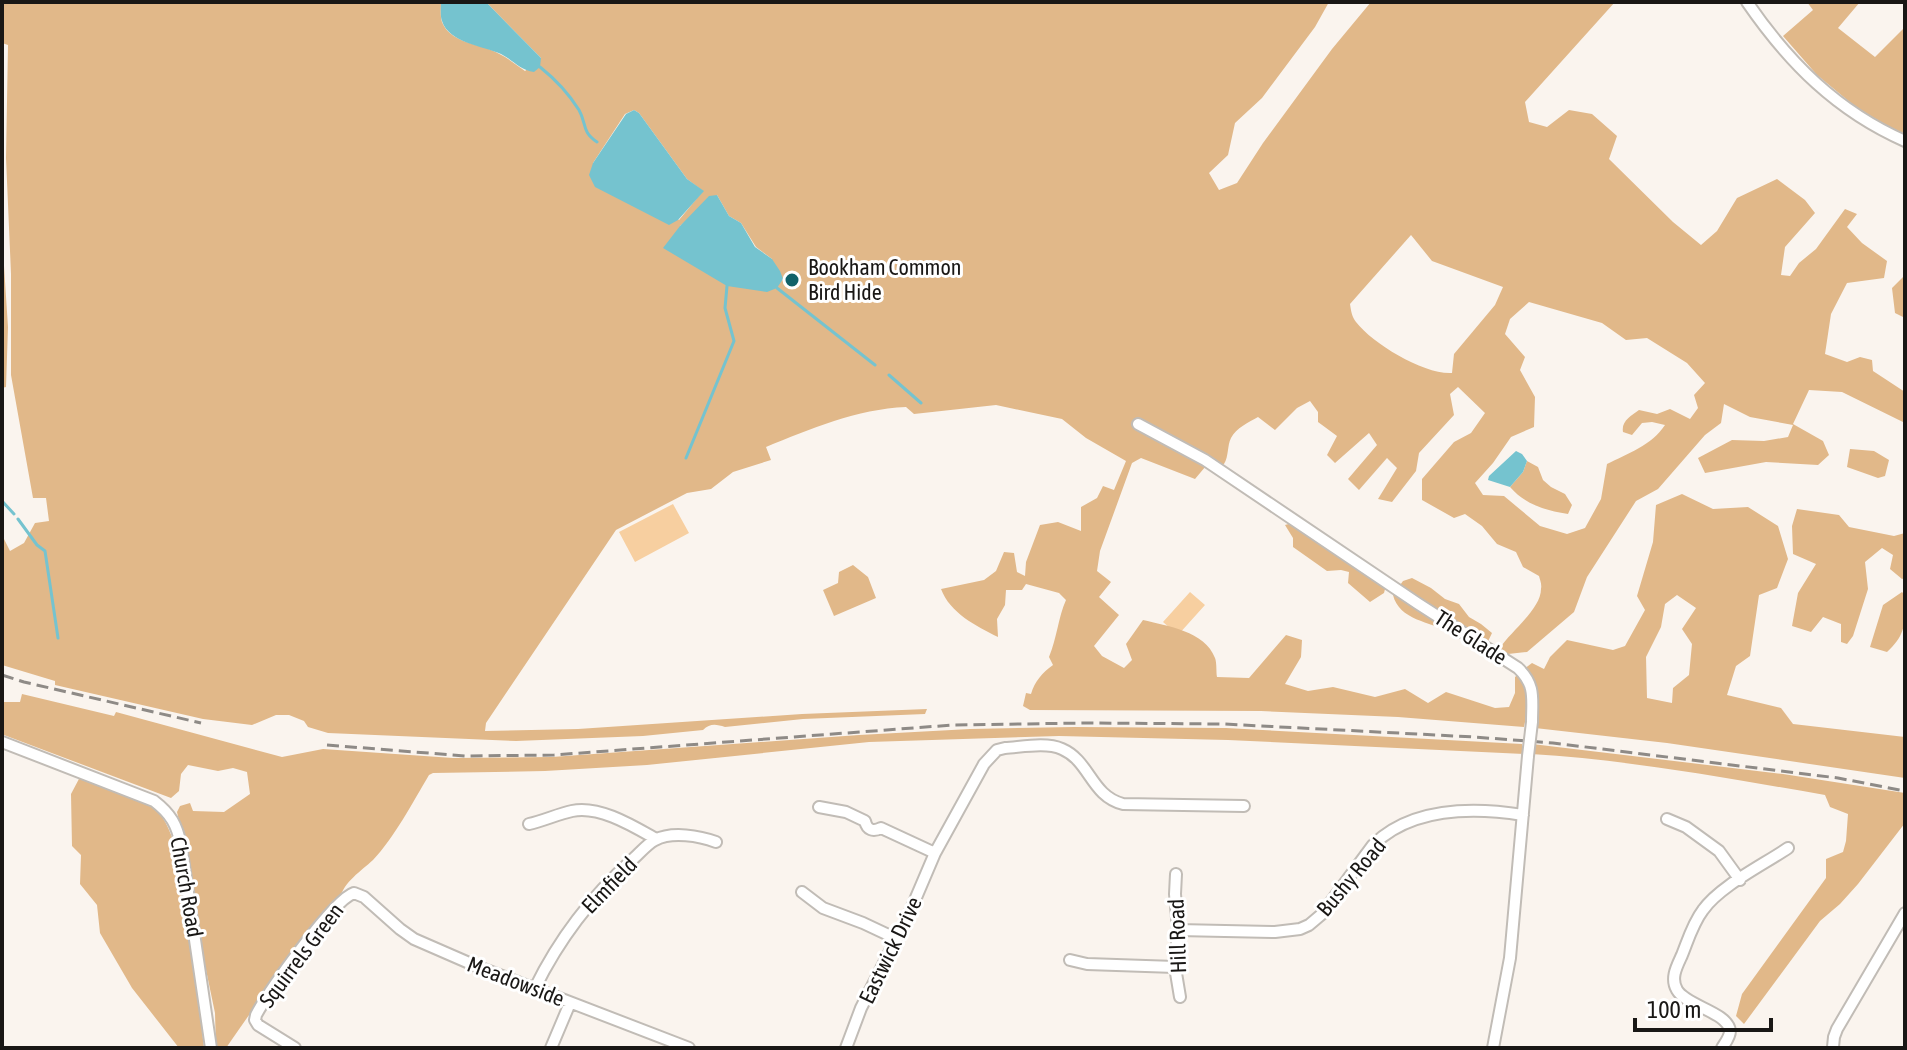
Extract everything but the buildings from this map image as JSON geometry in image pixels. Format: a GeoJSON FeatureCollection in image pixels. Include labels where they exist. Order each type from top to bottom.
{"type":"FeatureCollection","features":[{"type":"Feature","properties":{"kind":"street"},"geometry":{"type":"LineString","coordinates":[[1747,2],[1780,47],[1826,93],[1858,117],[1905,141]]}},
{"type":"Feature","properties":{"kind":"street","name":"The Glade"},"geometry":{"type":"LineString","coordinates":[[1138,424],[1205,460],[1518,668],[1527,677],[1533,692],[1532,722],[1510,958],[1493,1048]]}},
{"type":"Feature","properties":{"kind":"street","name":"Church Road"},"geometry":{"type":"LineString","coordinates":[[2,742],[154,801],[173,819],[181,845],[211,1048]]}},
{"type":"Feature","properties":{"kind":"street","name":"Eastwick Drive"},"geometry":{"type":"LineString","coordinates":[[846,1048],[861,1008],[897,939],[935,853],[984,764],[997,750],[1052,746],[1061,749],[1078,760],[1106,797],[1114,802],[1244,806]]}},
{"type":"Feature","properties":{"kind":"street"},"geometry":{"type":"LineString","coordinates":[[819,807],[846,812],[865,821],[870,830],[881,828],[935,853]]}},
{"type":"Feature","properties":{"kind":"street"},"geometry":{"type":"LineString","coordinates":[[529,824],[583,810],[609,816],[656,839]]}},
{"type":"Feature","properties":{"kind":"street","name":"Bushy Road"},"geometry":{"type":"LineString","coordinates":[[1178,930],[1275,932],[1300,929],[1322,914],[1373,845],[1405,823],[1443,813],[1523,815]]}},
{"type":"Feature","properties":{"kind":"street"},"geometry":{"type":"LineString","coordinates":[[1667,819],[1686,827],[1719,851],[1740,880]]}},
{"type":"Feature","properties":{"kind":"street","name":"Elmfield"},"geometry":{"type":"LineString","coordinates":[[535,988],[549,960],[583,912],[610,880],[656,839],[693,836],[716,842]]}},
{"type":"Feature","properties":{"kind":"street"},"geometry":{"type":"LineString","coordinates":[[1722,1048],[1730,1030],[1722,1020],[1677,991],[1674,979],[1677,967],[1701,913],[1713,899],[1788,848]]}},
{"type":"Feature","properties":{"kind":"street","name":"Hill Road"},"geometry":{"type":"LineString","coordinates":[[1176,874],[1178,930],[1175,967],[1180,997]]}},
{"type":"Feature","properties":{"kind":"street"},"geometry":{"type":"LineString","coordinates":[[802,892],[823,908],[897,939]]}},
{"type":"Feature","properties":{"kind":"street","name":"Meadowside"},"geometry":{"type":"LineString","coordinates":[[354,893],[364,897],[414,939],[689,1048]]}},
{"type":"Feature","properties":{"kind":"street","name":"Squirrels Green"},"geometry":{"type":"LineString","coordinates":[[295,1048],[258,1025],[256,1015],[305,945],[338,904],[354,893]]}},
{"type":"Feature","properties":{"kind":"street"},"geometry":{"type":"LineString","coordinates":[[1822,1047],[1836,1048],[1837,1029],[1905,913]]}},
{"type":"Feature","properties":{"kind":"street"},"geometry":{"type":"LineString","coordinates":[[1070,960],[1087,964],[1175,967]]}},
{"type":"Feature","properties":{"kind":"street"},"geometry":{"type":"LineString","coordinates":[[551,1048],[570,1003]]}},
{"type":"Feature","properties":{"kind":"shaded area"},"geometry":{"type":"Polygon","coordinates":[[[2,2],[441,2],[442,22],[451,34],[500,54],[525,71],[541,58],[486,2],[1329,2],[1315,27],[1262,98],[1235,123],[1228,155],[1209,173],[1219,190],[1237,183],[1332,49],[1371,2],[1615,2],[1525,102],[1529,122],[1547,127],[1569,110],[1592,114],[1617,136],[1609,159],[1701,245],[1717,231],[1737,198],[1777,179],[1805,200],[1815,213],[1785,247],[1781,275],[1790,276],[1799,263],[1816,249],[1845,209],[1857,214],[1847,227],[1862,243],[1887,261],[1884,278],[1847,283],[1831,314],[1825,354],[1847,362],[1860,357],[1872,360],[1873,371],[1905,392],[1905,423],[1842,392],[1809,390],[1793,424],[1823,441],[1829,455],[1818,465],[1766,462],[1705,473],[1698,458],[1732,440],[1764,441],[1788,437],[1793,425],[1750,417],[1724,404],[1721,423],[1705,435],[1658,489],[1636,501],[1587,577],[1574,612],[1527,652],[1508,654],[1500,648],[1540,597],[1539,576],[1523,567],[1516,552],[1497,544],[1482,526],[1465,514],[1454,518],[1422,500],[1422,479],[1454,442],[1471,433],[1485,413],[1458,387],[1450,394],[1454,415],[1419,453],[1416,471],[1392,502],[1378,499],[1397,468],[1387,458],[1359,490],[1348,479],[1377,445],[1369,433],[1335,463],[1327,455],[1337,436],[1318,422],[1318,412],[1310,401],[1297,408],[1275,430],[1258,417],[1243,426],[1231,438],[1224,464],[1218,465],[1211,460],[1195,479],[1141,458],[1132,463],[1100,551],[1097,571],[1111,582],[1099,597],[1119,615],[1094,646],[1102,656],[1124,668],[1132,660],[1126,644],[1143,620],[1184,631],[1203,642],[1215,658],[1217,677],[1249,678],[1286,635],[1302,640],[1301,657],[1285,684],[1308,691],[1333,687],[1375,697],[1405,689],[1428,703],[1446,692],[1495,708],[1509,707],[1515,693],[1515,677],[1520,673],[1530,697],[1524,727],[1261,711],[1030,710],[1023,706],[1026,693],[1031,694],[1039,678],[1053,665],[1049,657],[1066,600],[1059,593],[1026,584],[1022,590],[1006,590],[1005,605],[997,619],[998,637],[957,612],[941,589],[984,580],[996,571],[1004,552],[1014,553],[1017,572],[1025,576],[1026,562],[1040,525],[1058,522],[1081,531],[1081,507],[1097,498],[1103,486],[1114,490],[1126,461],[1086,438],[1062,419],[996,405],[914,414],[906,407],[834,421],[766,447],[771,460],[733,472],[711,489],[687,493],[616,530],[486,723],[485,731],[578,729],[927,709],[925,714],[803,719],[725,727],[713,725],[703,730],[643,736],[516,741],[328,733],[308,727],[304,721],[289,715],[276,715],[252,725],[203,719],[55,685],[55,681],[2,665],[2,535],[10,551],[24,543],[35,523],[49,521],[46,498],[33,498],[11,375],[6,158],[8,45],[2,43],[2,2]],[[634,110],[625,114],[593,163],[679,220],[703,191],[687,179],[639,113],[634,110]],[[717,195],[680,226],[772,259],[756,247],[741,223],[729,216],[717,195]],[[1411,235],[1350,304],[1356,322],[1374,340],[1414,364],[1452,373],[1454,354],[1495,305],[1503,287],[1432,261],[1411,235]],[[1529,302],[1510,319],[1505,334],[1525,357],[1520,370],[1535,397],[1534,427],[1511,437],[1475,483],[1483,495],[1504,496],[1540,526],[1567,534],[1585,528],[1601,499],[1607,464],[1646,443],[1665,425],[1642,423],[1632,435],[1623,432],[1627,419],[1639,410],[1657,414],[1670,409],[1690,419],[1698,408],[1694,395],[1705,383],[1687,363],[1647,338],[1626,340],[1602,323],[1529,302]]]}},
{"type":"Feature","properties":{"kind":"shaded area"},"geometry":{"type":"Polygon","coordinates":[[[1807,2],[1860,2],[1838,28],[1875,57],[1905,27],[1905,136],[1857,108],[1817,75],[1783,36],[1813,10],[1807,2]]]}},
{"type":"Feature","properties":{"kind":"shaded area"},"geometry":{"type":"Polygon","coordinates":[[[2,235],[8,327],[6,387],[2,388],[2,235]]]}},
{"type":"Feature","properties":{"kind":"shaded area"},"geometry":{"type":"Polygon","coordinates":[[[1904,276],[1905,318],[1895,313],[1892,288],[1904,276]]]}},
{"type":"Feature","properties":{"kind":"shaded area"},"geometry":{"type":"Polygon","coordinates":[[[1850,449],[1874,451],[1889,460],[1885,476],[1878,478],[1847,467],[1850,449]]]}},
{"type":"Feature","properties":{"kind":"shaded area"},"geometry":{"type":"Polygon","coordinates":[[[1527,461],[1538,467],[1543,480],[1551,487],[1565,494],[1572,505],[1568,514],[1536,506],[1510,487],[1523,472],[1527,461]]]}},
{"type":"Feature","properties":{"kind":"shaded area"},"geometry":{"type":"Polygon","coordinates":[[[1682,494],[1713,509],[1748,507],[1778,526],[1788,559],[1777,588],[1759,595],[1750,656],[1736,666],[1727,695],[1781,708],[1793,724],[1905,737],[1905,778],[1667,743],[1535,728],[1535,690],[1524,669],[1532,663],[1544,669],[1550,657],[1567,640],[1613,650],[1625,646],[1645,610],[1637,596],[1653,542],[1656,505],[1682,494]],[[1677,595],[1665,604],[1661,627],[1646,657],[1647,698],[1672,703],[1673,688],[1689,675],[1692,644],[1682,629],[1696,608],[1677,595]]]}},
{"type":"Feature","properties":{"kind":"shaded area"},"geometry":{"type":"Polygon","coordinates":[[[673,504],[689,533],[635,562],[619,532],[673,504]]]}},
{"type":"Feature","properties":{"kind":"shaded area"},"geometry":{"type":"Polygon","coordinates":[[[1797,509],[1839,515],[1849,527],[1894,536],[1905,533],[1905,578],[1902,579],[1890,569],[1893,555],[1882,548],[1865,562],[1868,589],[1853,636],[1847,644],[1841,642],[1841,624],[1823,617],[1811,632],[1792,626],[1798,593],[1816,564],[1793,554],[1792,526],[1797,509]]]}},
{"type":"Feature","properties":{"kind":"shaded area"},"geometry":{"type":"Polygon","coordinates":[[[1292,523],[1386,585],[1384,593],[1370,602],[1348,583],[1349,572],[1327,571],[1293,547],[1293,538],[1285,525],[1292,523]]]}},
{"type":"Feature","properties":{"kind":"shaded area"},"geometry":{"type":"Polygon","coordinates":[[[853,565],[868,577],[876,598],[834,616],[823,590],[838,583],[839,572],[853,565]]]}},
{"type":"Feature","properties":{"kind":"shaded area"},"geometry":{"type":"Polygon","coordinates":[[[1412,578],[1445,599],[1459,604],[1469,617],[1492,633],[1483,652],[1454,634],[1402,610],[1393,595],[1403,581],[1412,578]]]}},
{"type":"Feature","properties":{"kind":"shaded area"},"geometry":{"type":"Polygon","coordinates":[[[1190,592],[1205,605],[1178,635],[1163,622],[1190,592]]]}},
{"type":"Feature","properties":{"kind":"shaded area"},"geometry":{"type":"Polygon","coordinates":[[[1902,592],[1905,595],[1905,620],[1898,639],[1887,652],[1870,647],[1883,605],[1902,592]]]}},
{"type":"Feature","properties":{"kind":"shaded area"},"geometry":{"type":"Polygon","coordinates":[[[22,694],[114,716],[116,712],[282,757],[323,749],[453,758],[552,757],[859,735],[1074,727],[1226,728],[1522,744],[1524,754],[1228,740],[1059,736],[869,742],[647,765],[433,773],[388,841],[349,882],[226,1048],[216,1048],[215,1013],[177,812],[180,806],[190,803],[193,811],[224,812],[250,794],[247,772],[233,768],[218,771],[188,765],[181,774],[179,791],[171,798],[4,735],[2,702],[20,702],[22,694]]]}},
{"type":"Feature","properties":{"kind":"shaded area"},"geometry":{"type":"Polygon","coordinates":[[[1532,744],[1783,774],[1905,793],[1905,823],[1858,884],[1820,921],[1744,1024],[1736,1016],[1742,994],[1826,878],[1826,859],[1843,852],[1848,814],[1830,807],[1825,795],[1642,765],[1531,754],[1532,744]]]}},
{"type":"Feature","properties":{"kind":"shaded area"},"geometry":{"type":"Polygon","coordinates":[[[80,777],[151,807],[163,818],[174,841],[204,1048],[179,1048],[132,988],[100,933],[97,905],[80,884],[81,855],[72,846],[71,794],[80,777]]]}},
{"type":"Feature","properties":{"kind":"water"},"geometry":{"type":"Polygon","coordinates":[[[441,2],[486,2],[541,58],[540,67],[534,72],[529,71],[501,54],[459,39],[442,21],[441,2]]]}},
{"type":"Feature","properties":{"kind":"water"},"geometry":{"type":"Polygon","coordinates":[[[634,110],[687,179],[704,191],[678,220],[669,225],[595,187],[589,175],[593,163],[626,114],[634,110]]]}},
{"type":"Feature","properties":{"kind":"water"},"geometry":{"type":"Polygon","coordinates":[[[717,195],[729,216],[741,223],[755,247],[772,259],[780,271],[783,279],[777,288],[767,292],[727,286],[663,248],[709,196],[717,195]]]}},
{"type":"Feature","properties":{"kind":"water"},"geometry":{"type":"Polygon","coordinates":[[[1516,451],[1527,461],[1523,472],[1510,487],[1488,480],[1489,476],[1516,451]]]}},
{"type":"Feature","properties":{"kind":"waterway"},"geometry":{"type":"LineString","coordinates":[[540,67],[571,98],[586,131],[597,142]]}},
{"type":"Feature","properties":{"kind":"waterway"},"geometry":{"type":"LineString","coordinates":[[686,458],[734,341],[725,308],[727,286]]}},
{"type":"Feature","properties":{"kind":"waterway"},"geometry":{"type":"LineString","coordinates":[[777,288],[875,365]]}},
{"type":"Feature","properties":{"kind":"waterway"},"geometry":{"type":"LineString","coordinates":[[889,375],[921,403]]}},
{"type":"Feature","properties":{"kind":"waterway"},"geometry":{"type":"LineString","coordinates":[[2,501],[14,514]]}},
{"type":"Feature","properties":{"kind":"waterway"},"geometry":{"type":"LineString","coordinates":[[18,519],[45,551],[58,638]]}},
{"type":"Feature","properties":{"kind":"railway"},"geometry":{"type":"LineString","coordinates":[[2,675],[201,723]]}},
{"type":"Feature","properties":{"kind":"railway"},"geometry":{"type":"LineString","coordinates":[[327,745],[465,756],[554,755],[953,725],[1224,724],[1553,743],[1838,778],[1905,791]]}},
{"type":"Feature","properties":{"kind":"place","name":"Bookham Common Bird Hide"},"geometry":{"type":"Point","coordinates":[792,280]}}]}
